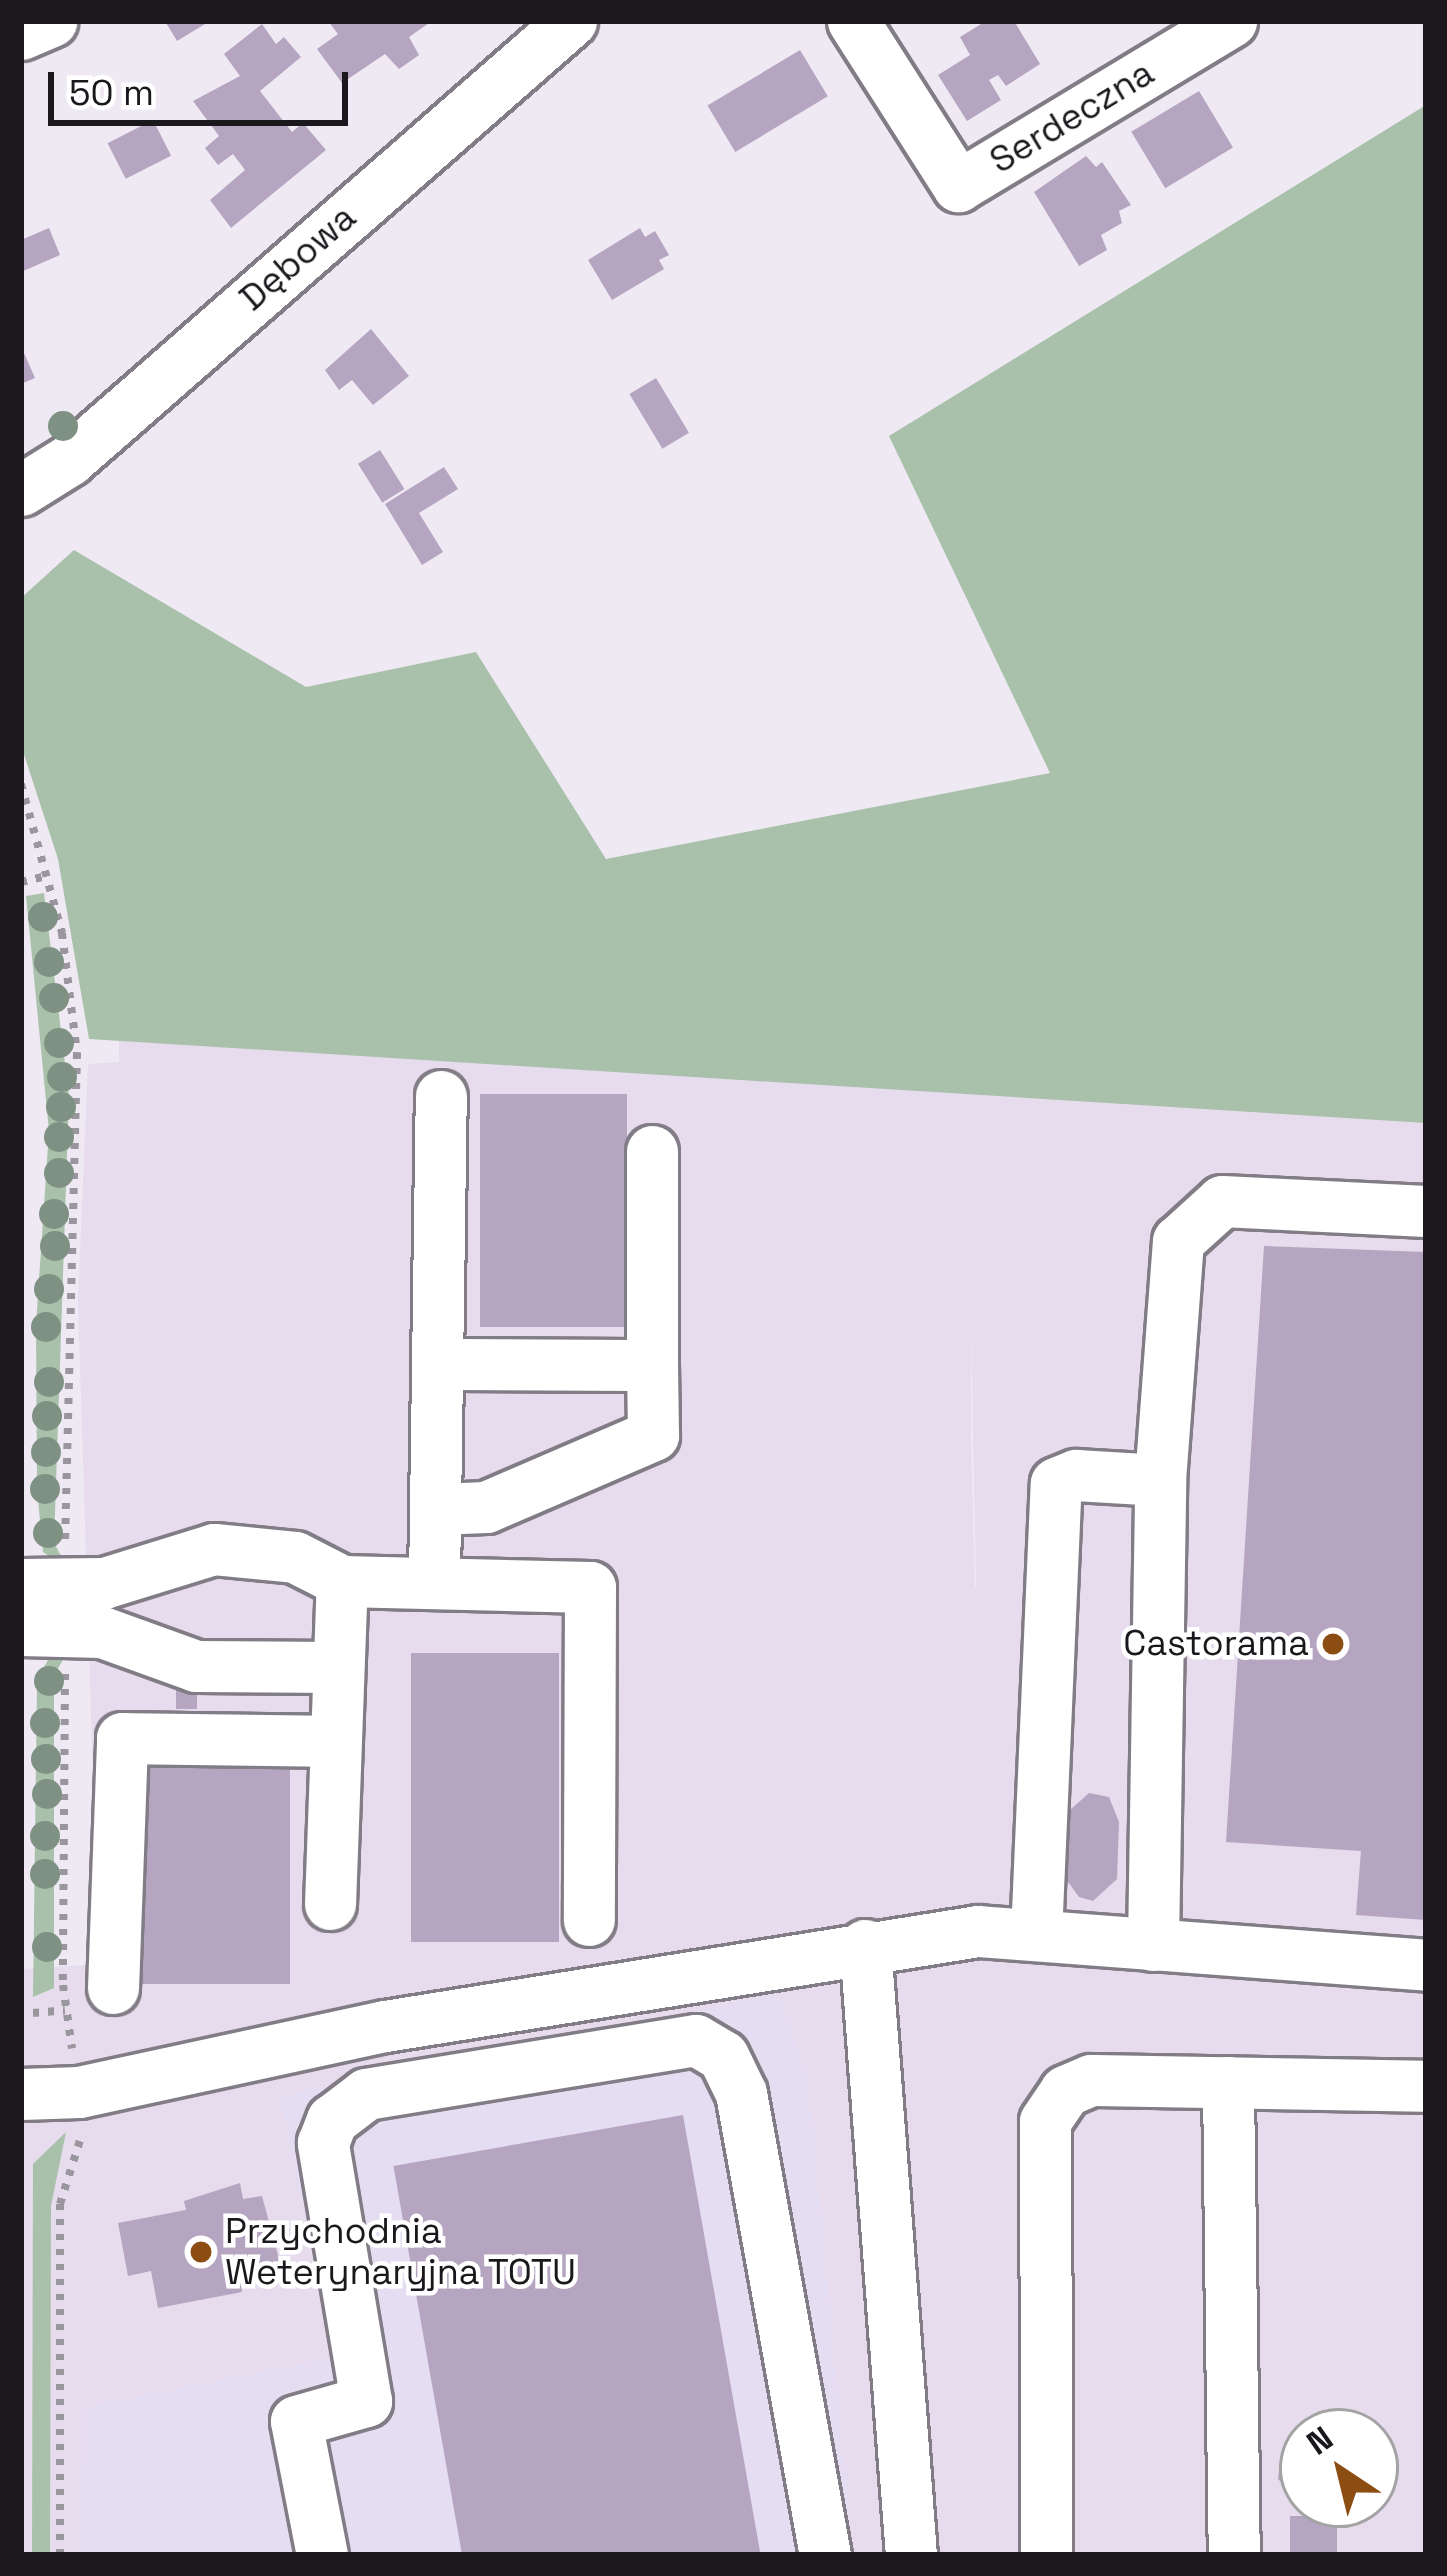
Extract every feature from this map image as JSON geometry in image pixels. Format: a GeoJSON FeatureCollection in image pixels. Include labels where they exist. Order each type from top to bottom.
{"type":"FeatureCollection","features":[{"type":"Feature","properties":{"kind":"street"},"geometry":{"type":"LineString","coordinates":[[21,34],[51,21]]}},
{"type":"Feature","properties":{"kind":"street","name":"Dębowa"},"geometry":{"type":"LineString","coordinates":[[21,490],[69,460],[571,21]]}},
{"type":"Feature","properties":{"kind":"street","name":"Serdeczna"},"geometry":{"type":"LineString","coordinates":[[853,21],[958,186],[1231,21]]}},
{"type":"Feature","properties":{"kind":"street"},"geometry":{"type":"LineString","coordinates":[[21,508],[69,460]]}},
{"type":"Feature","properties":{"kind":"street"},"geometry":{"type":"LineString","coordinates":[[434,1583],[441,1096]]}},
{"type":"Feature","properties":{"kind":"street"},"geometry":{"type":"LineString","coordinates":[[437,1509],[486,1508],[653,1435],[652,1151]]}},
{"type":"Feature","properties":{"kind":"street"},"geometry":{"type":"LineString","coordinates":[[1153,1945],[1160,1480],[1178,1241],[1201,1214],[1222,1202],[1426,1211]]}},
{"type":"Feature","properties":{"kind":"street"},"geometry":{"type":"LineString","coordinates":[[437,1364],[652,1365]]}},
{"type":"Feature","properties":{"kind":"street"},"geometry":{"type":"LineString","coordinates":[[1036,1935],[1056,1483],[1076,1474],[1160,1480]]}},
{"type":"Feature","properties":{"kind":"street"},"geometry":{"type":"LineString","coordinates":[[21,1584],[104,1583],[214,1549],[296,1557],[342,1581],[590,1587],[589,1920]]}},
{"type":"Feature","properties":{"kind":"street"},"geometry":{"type":"LineString","coordinates":[[330,1904],[342,1581]]}},
{"type":"Feature","properties":{"kind":"street"},"geometry":{"type":"LineString","coordinates":[[21,1630],[102,1632],[196,1666],[338,1667]]}},
{"type":"Feature","properties":{"kind":"street"},"geometry":{"type":"LineString","coordinates":[[113,1988],[122,1738],[335,1741]]}},
{"type":"Feature","properties":{"kind":"street"},"geometry":{"type":"LineString","coordinates":[[21,2094],[79,2092],[385,2026],[865,1945],[978,1931],[1426,1965]]}},
{"type":"Feature","properties":{"kind":"street"},"geometry":{"type":"LineString","coordinates":[[865,1945],[911,2555]]}},
{"type":"Feature","properties":{"kind":"street"},"geometry":{"type":"LineString","coordinates":[[322,2555],[296,2421],[366,2401],[323,2143],[332,2120],[367,2094],[696,2040],[723,2056],[741,2093],[825,2555]]}},
{"type":"Feature","properties":{"kind":"street"},"geometry":{"type":"LineString","coordinates":[[1046,2555],[1045,2121],[1065,2091],[1090,2080],[1426,2086]]}},
{"type":"Feature","properties":{"kind":"street"},"geometry":{"type":"LineString","coordinates":[[1228,2082],[1234,2555]]}},
{"type":"Feature","properties":{"kind":"path"},"geometry":{"type":"LineString","coordinates":[[21,784],[48,876],[77,1053],[65,1366],[64,1543],[72,1557]]}},
{"type":"Feature","properties":{"kind":"path"},"geometry":{"type":"LineString","coordinates":[[21,882],[48,876]]}},
{"type":"Feature","properties":{"kind":"path"},"geometry":{"type":"LineString","coordinates":[[70,1666],[65,2010],[76,2066]]}},
{"type":"Feature","properties":{"kind":"path"},"geometry":{"type":"LineString","coordinates":[[33,2013],[65,2010]]}},
{"type":"Feature","properties":{"kind":"path"},"geometry":{"type":"LineString","coordinates":[[60,2555],[60,2204],[84,2128]]}},
{"type":"Feature","properties":{"kind":"shaded area"},"geometry":{"type":"Polygon","coordinates":[[[119,1040],[1426,1120],[1426,2555],[21,2555],[21,1969],[99,1964],[78,1302],[88,1064],[119,1062],[119,1040]],[[971,1328],[971,1438],[976,1586],[971,1328]]]}},
{"type":"Feature","properties":{"kind":"shaded area"},"geometry":{"type":"Polygon","coordinates":[[[780,1994],[809,2084],[853,2555],[82,2555],[83,2407],[331,2358],[280,2096],[780,1994]]]}},
{"type":"Feature","properties":{"kind":"green space"},"geometry":{"type":"Polygon","coordinates":[[[1426,105],[1426,1123],[89,1039],[58,859],[21,745],[21,598],[74,550],[306,687],[476,652],[606,859],[1050,773],[889,436],[1426,105]]]}},
{"type":"Feature","properties":{"kind":"green space"},"geometry":{"type":"Polygon","coordinates":[[[44,893],[69,1096],[54,1543],[69,1570],[43,1552],[37,1489],[36,1324],[49,1131],[26,896],[44,893]]]}},
{"type":"Feature","properties":{"kind":"green space"},"geometry":{"type":"Polygon","coordinates":[[[69,1650],[54,1675],[54,1988],[33,1997],[37,1681],[51,1654],[69,1650]]]}},
{"type":"Feature","properties":{"kind":"green space"},"geometry":{"type":"Polygon","coordinates":[[[66,2132],[51,2206],[50,2555],[32,2555],[33,2164],[66,2132]]]}},
{"type":"Feature","properties":{"kind":"building"},"geometry":{"type":"Polygon","coordinates":[[[165,21],[210,21],[177,41],[165,21]]]}},
{"type":"Feature","properties":{"kind":"building"},"geometry":{"type":"Polygon","coordinates":[[[328,21],[432,21],[409,37],[419,55],[399,69],[385,54],[342,83],[317,49],[338,34],[328,21]]]}},
{"type":"Feature","properties":{"kind":"building"},"geometry":{"type":"Polygon","coordinates":[[[986,21],[1014,21],[1040,64],[1006,86],[998,75],[989,80],[1001,100],[967,121],[938,75],[970,55],[960,37],[986,21]]]}},
{"type":"Feature","properties":{"kind":"building"},"geometry":{"type":"Polygon","coordinates":[[[262,24],[276,44],[284,37],[301,57],[260,91],[292,132],[303,123],[326,150],[231,228],[210,200],[245,170],[233,154],[218,165],[205,148],[219,136],[193,101],[240,76],[224,54],[262,24]]]}},
{"type":"Feature","properties":{"kind":"building"},"geometry":{"type":"Polygon","coordinates":[[[800,50],[828,96],[735,152],[707,106],[800,50]]]}},
{"type":"Feature","properties":{"kind":"building"},"geometry":{"type":"Polygon","coordinates":[[[1199,91],[1233,148],[1165,188],[1131,132],[1199,91]]]}},
{"type":"Feature","properties":{"kind":"building"},"geometry":{"type":"Polygon","coordinates":[[[153,120],[171,156],[126,179],[108,143],[153,120]]]}},
{"type":"Feature","properties":{"kind":"building"},"geometry":{"type":"Polygon","coordinates":[[[1086,156],[1096,167],[1102,162],[1131,205],[1119,211],[1122,223],[1101,235],[1107,250],[1079,266],[1034,192],[1086,156]]]}},
{"type":"Feature","properties":{"kind":"building"},"geometry":{"type":"Polygon","coordinates":[[[49,228],[60,255],[21,272],[21,240],[49,228]]]}},
{"type":"Feature","properties":{"kind":"building"},"geometry":{"type":"Polygon","coordinates":[[[640,228],[645,237],[655,231],[669,255],[659,260],[664,269],[612,300],[588,260],[640,228]]]}},
{"type":"Feature","properties":{"kind":"building"},"geometry":{"type":"Polygon","coordinates":[[[371,329],[409,376],[373,405],[352,380],[339,390],[325,370],[371,329]]]}},
{"type":"Feature","properties":{"kind":"building"},"geometry":{"type":"Polygon","coordinates":[[[21,346],[35,378],[21,384],[21,346]]]}},
{"type":"Feature","properties":{"kind":"building"},"geometry":{"type":"Polygon","coordinates":[[[656,378],[689,433],[662,449],[629,394],[656,378]]]}},
{"type":"Feature","properties":{"kind":"building"},"geometry":{"type":"Polygon","coordinates":[[[380,450],[404,489],[382,503],[358,464],[380,450]]]}},
{"type":"Feature","properties":{"kind":"building"},"geometry":{"type":"Polygon","coordinates":[[[444,467],[458,489],[419,513],[443,552],[422,565],[385,504],[444,467]]]}},
{"type":"Feature","properties":{"kind":"building"},"geometry":{"type":"Polygon","coordinates":[[[480,1094],[627,1094],[627,1327],[480,1327],[480,1094]]]}},
{"type":"Feature","properties":{"kind":"building","name":"Castorama"},"geometry":{"type":"Polygon","coordinates":[[[1264,1246],[1426,1252],[1426,1920],[1356,1915],[1361,1851],[1226,1842],[1264,1246]]]}},
{"type":"Feature","properties":{"kind":"building"},"geometry":{"type":"Polygon","coordinates":[[[411,1653],[559,1653],[559,1942],[411,1942],[411,1653]]]}},
{"type":"Feature","properties":{"kind":"building"},"geometry":{"type":"Polygon","coordinates":[[[176,1690],[197,1690],[197,1709],[176,1709],[176,1690]]]}},
{"type":"Feature","properties":{"kind":"building"},"geometry":{"type":"Polygon","coordinates":[[[142,1762],[290,1762],[290,1984],[142,1984],[142,1762]]]}},
{"type":"Feature","properties":{"kind":"building"},"geometry":{"type":"Polygon","coordinates":[[[1089,1793],[1109,1797],[1119,1822],[1117,1879],[1093,1901],[1079,1897],[1066,1879],[1070,1810],[1089,1793]]]}},
{"type":"Feature","properties":{"kind":"building"},"geometry":{"type":"Polygon","coordinates":[[[683,2115],[761,2555],[462,2555],[393,2166],[683,2115]]]}},
{"type":"Feature","properties":{"kind":"building","name":"Przychodnia Weterynaryjna TOTU"},"geometry":{"type":"Polygon","coordinates":[[[240,2183],[243,2199],[262,2196],[282,2270],[240,2278],[242,2292],[158,2308],[151,2271],[128,2276],[118,2223],[186,2210],[184,2201],[240,2183]]]}},
{"type":"Feature","properties":{"kind":"building"},"geometry":{"type":"Polygon","coordinates":[[[1290,2528],[1337,2528],[1337,2555],[1290,2555],[1290,2528]]]}},
{"type":"Feature","properties":{"kind":"place","name":"Castorama"},"geometry":{"type":"Point","coordinates":[1333,1644]}},
{"type":"Feature","properties":{"kind":"place","name":"Przychodnia Weterynaryjna TOTU"},"geometry":{"type":"Point","coordinates":[201,2252]}}]}
